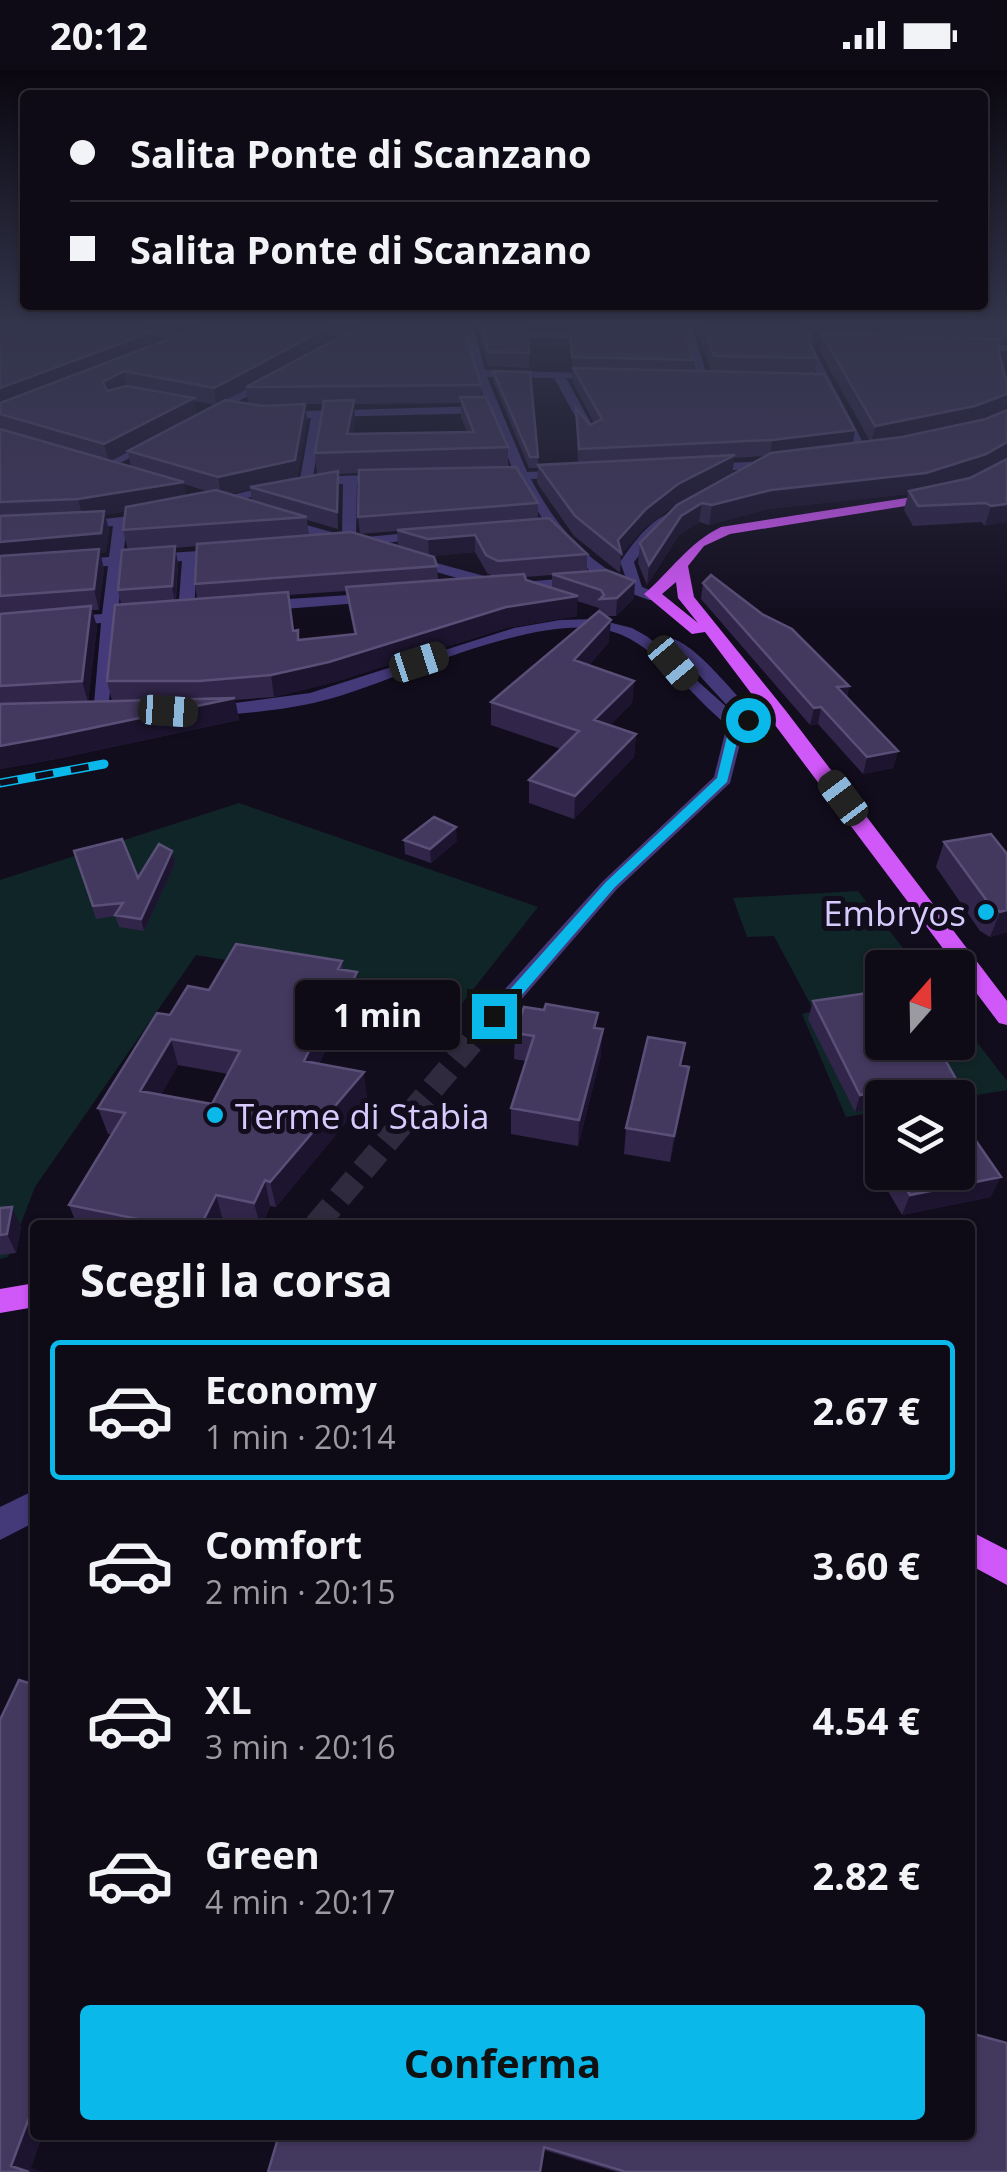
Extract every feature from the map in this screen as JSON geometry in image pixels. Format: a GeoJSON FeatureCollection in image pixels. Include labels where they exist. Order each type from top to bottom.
{"type":"FeatureCollection","features":[{"type":"Feature","properties":{"kind":"main road"},"geometry":{"type":"LineString","coordinates":[[659,593],[699,543],[726,530],[950,494]]}},
{"type":"Feature","properties":{"kind":"main road"},"geometry":{"type":"LineString","coordinates":[[681,566],[686,594],[1007,1017]]}},
{"type":"Feature","properties":{"kind":"main road"},"geometry":{"type":"LineString","coordinates":[[659,593],[686,594]]}},
{"type":"Feature","properties":{"kind":"main road"},"geometry":{"type":"LineString","coordinates":[[659,593],[747,674]]}},
{"type":"Feature","properties":{"kind":"main road"},"geometry":{"type":"LineString","coordinates":[[0,1300],[30,1296]]}},
{"type":"Feature","properties":{"kind":"main road"},"geometry":{"type":"LineString","coordinates":[[975,1550],[1007,1569]]}},
{"type":"Feature","properties":{"kind":"street"},"geometry":{"type":"LineString","coordinates":[[306,482],[316,424]]}},
{"type":"Feature","properties":{"kind":"street"},"geometry":{"type":"LineString","coordinates":[[500,424],[553,527],[607,579],[659,593]]}},
{"type":"Feature","properties":{"kind":"street"},"geometry":{"type":"LineString","coordinates":[[586,424],[591,434]]}},
{"type":"Feature","properties":{"kind":"street"},"geometry":{"type":"LineString","coordinates":[[850,424],[866,453]]}},
{"type":"Feature","properties":{"kind":"street"},"geometry":{"type":"LineString","coordinates":[[106,470],[171,436]]}},
{"type":"Feature","properties":{"kind":"street"},"geometry":{"type":"LineString","coordinates":[[847,455],[882,450]]}},
{"type":"Feature","properties":{"kind":"street"},"geometry":{"type":"LineString","coordinates":[[694,468],[789,462]]}},
{"type":"Feature","properties":{"kind":"street"},"geometry":{"type":"LineString","coordinates":[[83,463],[126,476]]}},
{"type":"Feature","properties":{"kind":"street"},"geometry":{"type":"LineString","coordinates":[[733,482],[770,464]]}},
{"type":"Feature","properties":{"kind":"street"},"geometry":{"type":"LineString","coordinates":[[466,477],[581,474]]}},
{"type":"Feature","properties":{"kind":"street"},"geometry":{"type":"LineString","coordinates":[[408,478],[306,482],[204,504],[510,588]]}},
{"type":"Feature","properties":{"kind":"street"},"geometry":{"type":"LineString","coordinates":[[349,541],[350,479]]}},
{"type":"Feature","properties":{"kind":"street"},"geometry":{"type":"LineString","coordinates":[[636,585],[627,562],[648,534],[687,508]]}},
{"type":"Feature","properties":{"kind":"street"},"geometry":{"type":"LineString","coordinates":[[49,526],[120,522],[179,512]]}},
{"type":"Feature","properties":{"kind":"street"},"geometry":{"type":"LineString","coordinates":[[76,713],[106,711],[120,522]]}},
{"type":"Feature","properties":{"kind":"street"},"geometry":{"type":"LineString","coordinates":[[534,528],[553,527]]}},
{"type":"Feature","properties":{"kind":"street"},"geometry":{"type":"LineString","coordinates":[[316,547],[442,534]]}},
{"type":"Feature","properties":{"kind":"street"},"geometry":{"type":"LineString","coordinates":[[0,568],[244,552]]}},
{"type":"Feature","properties":{"kind":"street"},"geometry":{"type":"LineString","coordinates":[[186,612],[190,556]]}},
{"type":"Feature","properties":{"kind":"street"},"geometry":{"type":"LineString","coordinates":[[452,592],[607,579],[659,593]]}},
{"type":"Feature","properties":{"kind":"street"},"geometry":{"type":"LineString","coordinates":[[532,594],[550,600]]}},
{"type":"Feature","properties":{"kind":"street"},"geometry":{"type":"LineString","coordinates":[[243,608],[396,596]]}},
{"type":"Feature","properties":{"kind":"street"},"geometry":{"type":"LineString","coordinates":[[569,605],[654,646],[743,722]]}},
{"type":"Feature","properties":{"kind":"street"},"geometry":{"type":"LineString","coordinates":[[0,626],[205,610]]}},
{"type":"Feature","properties":{"kind":"street"},"geometry":{"type":"LineString","coordinates":[[177,712],[292,703],[366,682],[474,643],[593,615]]}},
{"type":"Feature","properties":{"kind":"street"},"geometry":{"type":"LineString","coordinates":[[743,722],[780,715]]}},
{"type":"Feature","properties":{"kind":"street"},"geometry":{"type":"LineString","coordinates":[[494,1016],[610,884],[723,779],[743,722]]}},
{"type":"Feature","properties":{"kind":"street"},"geometry":{"type":"LineString","coordinates":[[0,1524],[30,1508]]}},
{"type":"Feature","properties":{"kind":"green space"},"geometry":{"type":"Polygon","coordinates":[[[239,803],[538,907],[453,1015],[364,1003],[363,982],[196,955],[35,1187],[8,1257],[0,1259],[0,880],[239,803]]]}},
{"type":"Feature","properties":{"kind":"green space"},"geometry":{"type":"Polygon","coordinates":[[[858,891],[905,950],[865,950],[865,1060],[975,1060],[975,1040],[1007,1081],[1007,1090],[975,1095],[975,1080],[865,1080],[865,1114],[846,1117],[802,1014],[814,1011],[774,936],[747,937],[733,898],[858,891]]]}},
{"type":"Feature","properties":{"kind":"building"},"geometry":{"type":"Polygon","coordinates":[[[35,424],[143,424],[104,444],[35,424]]]}},
{"type":"Feature","properties":{"kind":"building"},"geometry":{"type":"Polygon","coordinates":[[[179,424],[301,424],[295,460],[218,477],[128,451],[179,424]]]}},
{"type":"Feature","properties":{"kind":"building"},"geometry":{"type":"Polygon","coordinates":[[[320,424],[349,424],[347,434],[474,432],[471,424],[498,424],[508,447],[315,453],[320,424]]]}},
{"type":"Feature","properties":{"kind":"building"},"geometry":{"type":"Polygon","coordinates":[[[516,424],[535,424],[538,457],[530,457],[516,424]]]}},
{"type":"Feature","properties":{"kind":"building"},"geometry":{"type":"Polygon","coordinates":[[[577,424],[852,424],[855,430],[772,440],[579,449],[577,424]]]}},
{"type":"Feature","properties":{"kind":"building"},"geometry":{"type":"Polygon","coordinates":[[[962,424],[1007,424],[1007,442],[986,454],[926,473],[771,490],[712,505],[702,503],[681,516],[649,565],[640,543],[677,505],[771,453],[902,437],[962,424]]]}},
{"type":"Feature","properties":{"kind":"building"},"geometry":{"type":"Polygon","coordinates":[[[0,429],[184,482],[78,499],[0,502],[0,429]]]}},
{"type":"Feature","properties":{"kind":"building"},"geometry":{"type":"Polygon","coordinates":[[[735,455],[678,484],[646,509],[618,540],[621,553],[575,516],[538,465],[735,455]]]}},
{"type":"Feature","properties":{"kind":"building"},"geometry":{"type":"Polygon","coordinates":[[[1007,459],[1007,504],[918,506],[909,491],[970,478],[1007,459]]]}},
{"type":"Feature","properties":{"kind":"building"},"geometry":{"type":"Polygon","coordinates":[[[516,467],[538,503],[358,517],[359,470],[516,467]]]}},
{"type":"Feature","properties":{"kind":"building"},"geometry":{"type":"Polygon","coordinates":[[[338,471],[337,512],[250,487],[338,471]]]}},
{"type":"Feature","properties":{"kind":"building"},"geometry":{"type":"Polygon","coordinates":[[[216,490],[307,517],[123,530],[126,507],[216,490]]]}},
{"type":"Feature","properties":{"kind":"building"},"geometry":{"type":"Polygon","coordinates":[[[104,511],[101,533],[0,542],[0,516],[104,511]]]}},
{"type":"Feature","properties":{"kind":"building"},"geometry":{"type":"Polygon","coordinates":[[[549,518],[587,554],[498,561],[486,555],[475,535],[428,539],[397,530],[549,518]]]}},
{"type":"Feature","properties":{"kind":"building"},"geometry":{"type":"Polygon","coordinates":[[[351,532],[434,557],[437,566],[195,584],[197,544],[351,532]]]}},
{"type":"Feature","properties":{"kind":"building"},"geometry":{"type":"Polygon","coordinates":[[[175,546],[172,586],[118,590],[122,550],[175,546]]]}},
{"type":"Feature","properties":{"kind":"building"},"geometry":{"type":"Polygon","coordinates":[[[99,549],[94,589],[0,596],[0,556],[99,549]]]}},
{"type":"Feature","properties":{"kind":"building"},"geometry":{"type":"Polygon","coordinates":[[[606,570],[635,581],[617,598],[600,599],[604,595],[601,590],[552,574],[606,570]]]}},
{"type":"Feature","properties":{"kind":"building"},"geometry":{"type":"Polygon","coordinates":[[[524,574],[526,580],[578,596],[506,607],[329,662],[271,675],[199,681],[107,681],[115,605],[288,592],[293,631],[298,630],[298,640],[356,634],[346,587],[524,574]]]}},
{"type":"Feature","properties":{"kind":"building"},"geometry":{"type":"Polygon","coordinates":[[[711,575],[762,614],[792,629],[849,686],[837,687],[898,751],[867,757],[821,707],[814,708],[703,583],[711,575]]]}},
{"type":"Feature","properties":{"kind":"building"},"geometry":{"type":"Polygon","coordinates":[[[91,606],[82,681],[0,686],[0,614],[91,606]]]}},
{"type":"Feature","properties":{"kind":"building"},"geometry":{"type":"Polygon","coordinates":[[[599,611],[611,620],[574,660],[634,681],[594,720],[636,734],[575,796],[529,780],[579,731],[491,702],[599,611]]]}},
{"type":"Feature","properties":{"kind":"building"},"geometry":{"type":"Polygon","coordinates":[[[235,698],[49,737],[0,746],[0,704],[235,698]]]}},
{"type":"Feature","properties":{"kind":"building"},"geometry":{"type":"Polygon","coordinates":[[[434,817],[456,827],[430,849],[404,840],[434,817]]]}},
{"type":"Feature","properties":{"kind":"building"},"geometry":{"type":"Polygon","coordinates":[[[991,834],[1007,854],[1007,910],[1000,912],[990,905],[944,842],[991,834]]]}},
{"type":"Feature","properties":{"kind":"building"},"geometry":{"type":"Polygon","coordinates":[[[122,839],[138,878],[159,844],[172,851],[141,919],[115,915],[123,903],[93,906],[74,851],[122,839]]]}},
{"type":"Feature","properties":{"kind":"building"},"geometry":{"type":"Polygon","coordinates":[[[236,944],[342,961],[338,969],[357,972],[342,1004],[333,1002],[304,1061],[364,1072],[270,1182],[265,1180],[254,1203],[216,1195],[204,1220],[142,1220],[69,1205],[125,1113],[98,1108],[157,1013],[170,1015],[188,986],[209,990],[236,944]],[[171,1039],[140,1091],[212,1104],[240,1051],[171,1039]]]}},
{"type":"Feature","properties":{"kind":"building"},"geometry":{"type":"Polygon","coordinates":[[[865,993],[865,1060],[945,1060],[956,1079],[865,1080],[865,1094],[860,1095],[813,1001],[865,993]]]}},
{"type":"Feature","properties":{"kind":"building"},"geometry":{"type":"Polygon","coordinates":[[[546,1004],[598,1013],[594,1028],[603,1029],[579,1120],[511,1108],[534,1036],[515,1033],[524,1007],[544,1010],[546,1004]]]}},
{"type":"Feature","properties":{"kind":"building"},"geometry":{"type":"Polygon","coordinates":[[[648,1037],[685,1043],[680,1065],[689,1067],[674,1136],[626,1128],[648,1037]]]}},
{"type":"Feature","properties":{"kind":"building"},"geometry":{"type":"Polygon","coordinates":[[[975,1139],[1001,1177],[975,1182],[975,1139]]]}},
{"type":"Feature","properties":{"kind":"building"},"geometry":{"type":"Polygon","coordinates":[[[907,1190],[935,1190],[910,1195],[907,1190]]]}},
{"type":"Feature","properties":{"kind":"building"},"geometry":{"type":"Polygon","coordinates":[[[12,1207],[7,1234],[0,1235],[0,1208],[12,1207]]]}},
{"type":"Feature","properties":{"kind":"building"},"geometry":{"type":"Polygon","coordinates":[[[19,1680],[30,1683],[30,2115],[11,2166],[29,2172],[0,2172],[0,1720],[19,1680]]]}},
{"type":"Feature","properties":{"kind":"building"},"geometry":{"type":"Polygon","coordinates":[[[975,2034],[1007,2043],[1007,2172],[623,2172],[544,2147],[540,2172],[268,2172],[278,2140],[975,2140],[975,2034]]]}},
{"type":"Feature","properties":{"kind":"tunnel"},"geometry":{"type":"LineString","coordinates":[[320,1220],[494,1016]]}},
{"type":"Feature","properties":{"kind":"railway"},"geometry":{"type":"LineString","coordinates":[[0,783],[104,764]]}},
{"type":"Feature","properties":{"kind":"place","name":"Embryos"},"geometry":{"type":"Point","coordinates":[986,912]}},
{"type":"Feature","properties":{"kind":"place","name":"Terme di Stabia"},"geometry":{"type":"Point","coordinates":[215,1115]}},
{"type":"Feature","properties":{"kind":"route"},"geometry":{"type":"LineString","coordinates":[[494,1016],[610,884],[697,808],[723,779],[736,724],[748,720]]}}]}
